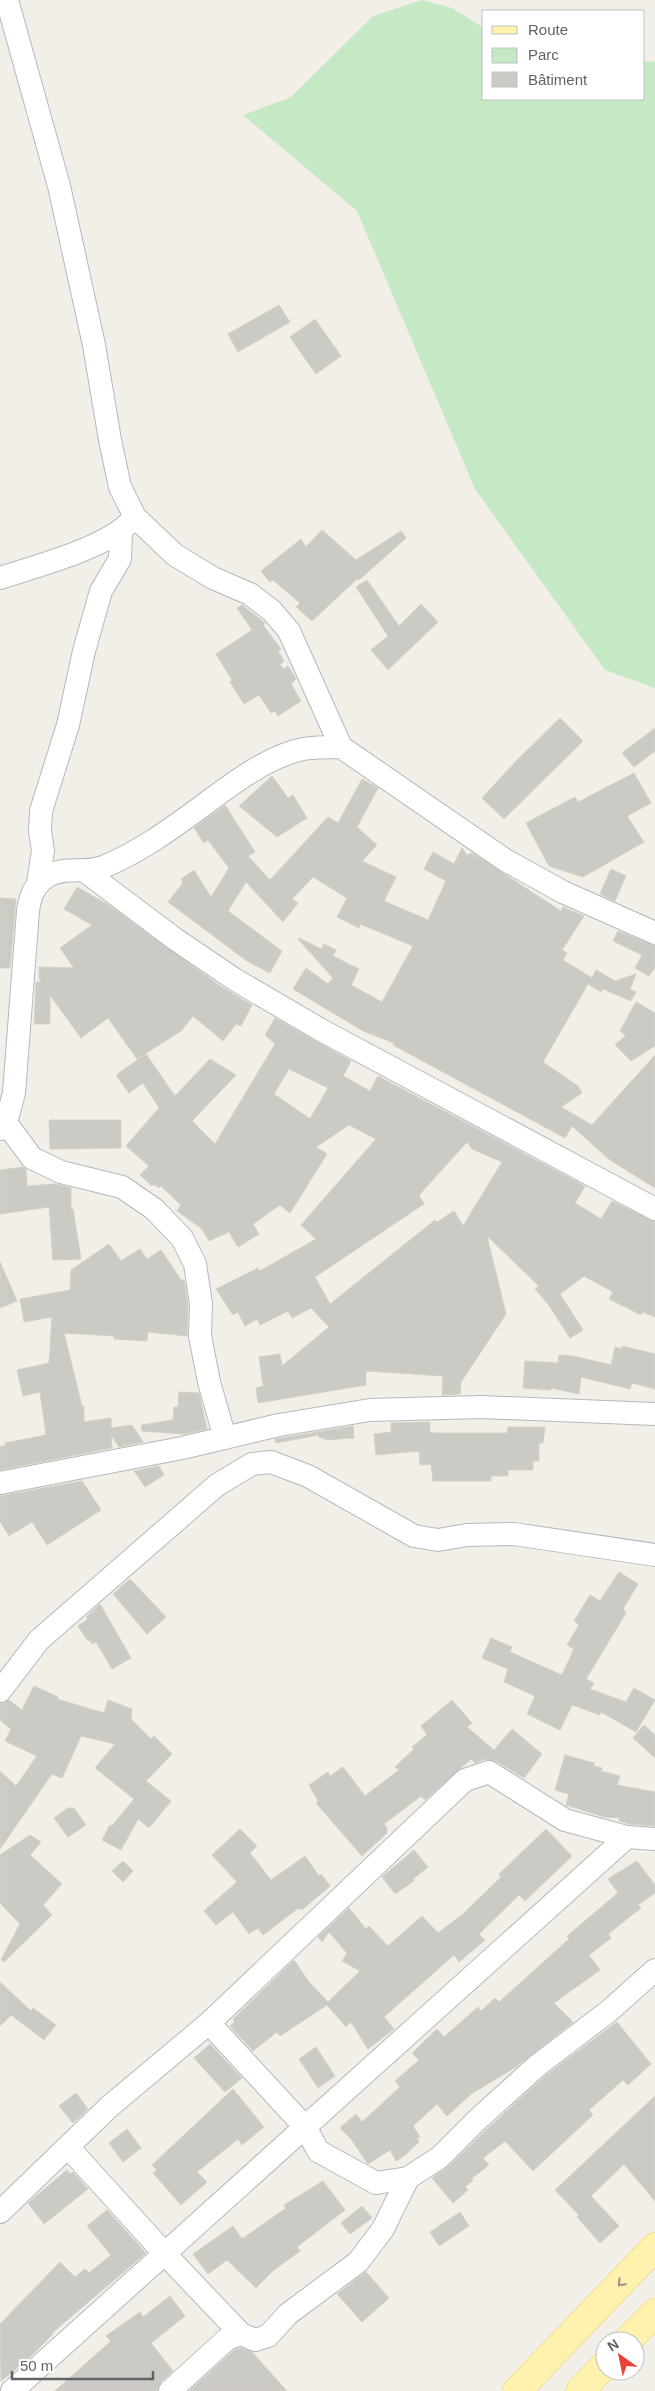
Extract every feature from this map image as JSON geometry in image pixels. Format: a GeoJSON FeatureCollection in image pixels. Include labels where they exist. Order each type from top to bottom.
{"type":"FeatureCollection","features":[{"type":"Feature","properties":{"kind":"main road"},"geometry":{"type":"LineString","coordinates":[[517,2391],[655,2247]]}},
{"type":"Feature","properties":{"kind":"main road"},"geometry":{"type":"LineString","coordinates":[[637,2331],[655,2313]]}},
{"type":"Feature","properties":{"kind":"main road"},"geometry":{"type":"LineString","coordinates":[[580,2391],[595,2375]]}},
{"type":"Feature","properties":{"kind":"street"},"geometry":{"type":"LineString","coordinates":[[7,0],[59,186],[94,345],[110,440],[128,524],[120,558],[101,591],[84,651],[68,725],[41,811],[40,831],[43,851],[38,883],[31,896],[28,911],[14,1093],[3,1126],[32,1158],[61,1172],[122,1187],[154,1209],[182,1238],[195,1264],[201,1304],[200,1336],[209,1382],[225,1438]]}},
{"type":"Feature","properties":{"kind":"street"},"geometry":{"type":"LineString","coordinates":[[0,578],[101,542],[128,524]]}},
{"type":"Feature","properties":{"kind":"street"},"geometry":{"type":"LineString","coordinates":[[128,524],[175,556],[213,578],[250,594],[272,611],[288,631],[341,747],[505,860],[563,892],[655,933]]}},
{"type":"Feature","properties":{"kind":"street"},"geometry":{"type":"LineString","coordinates":[[38,883],[49,875],[63,871],[86,872],[103,867],[132,852],[262,765],[302,749],[341,747]]}},
{"type":"Feature","properties":{"kind":"street"},"geometry":{"type":"LineString","coordinates":[[86,872],[175,939],[234,979],[321,1030],[655,1208]]}},
{"type":"Feature","properties":{"kind":"street"},"geometry":{"type":"LineString","coordinates":[[0,1483],[225,1438],[279,1425],[370,1410],[481,1407],[655,1414]]}},
{"type":"Feature","properties":{"kind":"street"},"geometry":{"type":"LineString","coordinates":[[0,1691],[39,1640],[217,1485],[252,1464],[271,1462],[308,1476],[414,1536],[438,1540],[467,1535],[514,1534],[655,1555]]}},
{"type":"Feature","properties":{"kind":"street"},"geometry":{"type":"LineString","coordinates":[[0,2212],[110,2106],[209,2023],[465,1780],[489,1772],[565,1820],[627,1837],[655,1839]]}},
{"type":"Feature","properties":{"kind":"street"},"geometry":{"type":"LineString","coordinates":[[12,2391],[627,1837]]}},
{"type":"Feature","properties":{"kind":"street"},"geometry":{"type":"LineString","coordinates":[[209,2023],[306,2128],[318,2151],[376,2183],[408,2178],[440,2157],[478,2119],[538,2065],[608,2011],[655,1970]]}},
{"type":"Feature","properties":{"kind":"street"},"geometry":{"type":"LineString","coordinates":[[68,2147],[165,2254],[242,2334],[255,2340],[268,2336],[288,2314],[358,2262],[382,2229],[408,2178]]}},
{"type":"Feature","properties":{"kind":"street"},"geometry":{"type":"LineString","coordinates":[[170,2391],[227,2339],[242,2334]]}},
{"type":"Feature","properties":{"kind":"green space"},"geometry":{"type":"Polygon","coordinates":[[[422,0],[452,8],[482,27],[482,100],[645,100],[645,61],[655,62],[655,688],[605,670],[475,489],[357,211],[243,115],[291,97],[373,16],[422,0]]]}},
{"type":"Feature","properties":{"kind":"building"},"geometry":{"type":"Polygon","coordinates":[[[279,305],[290,322],[238,352],[228,334],[279,305]]]}},
{"type":"Feature","properties":{"kind":"building"},"geometry":{"type":"Polygon","coordinates":[[[315,319],[341,356],[316,374],[290,337],[315,319]]]}},
{"type":"Feature","properties":{"kind":"building"},"geometry":{"type":"Polygon","coordinates":[[[322,530],[356,560],[401,531],[406,538],[359,580],[357,579],[312,621],[296,607],[300,603],[273,580],[270,582],[261,571],[301,539],[306,547],[322,530]]]}},
{"type":"Feature","properties":{"kind":"building"},"geometry":{"type":"Polygon","coordinates":[[[367,580],[399,626],[421,604],[438,622],[388,670],[371,650],[388,636],[356,587],[367,580]]]}},
{"type":"Feature","properties":{"kind":"building"},"geometry":{"type":"Polygon","coordinates":[[[242,605],[265,623],[263,625],[281,649],[278,651],[284,661],[280,665],[284,669],[288,666],[296,679],[291,684],[301,701],[278,716],[275,711],[271,713],[259,695],[244,704],[216,654],[252,630],[237,608],[242,605]]]}},
{"type":"Feature","properties":{"kind":"building"},"geometry":{"type":"Polygon","coordinates":[[[560,718],[583,741],[504,819],[482,798],[560,718]]]}},
{"type":"Feature","properties":{"kind":"building"},"geometry":{"type":"Polygon","coordinates":[[[655,728],[655,751],[634,767],[622,753],[655,728]]]}},
{"type":"Feature","properties":{"kind":"building"},"geometry":{"type":"Polygon","coordinates":[[[634,773],[651,803],[627,816],[644,842],[583,877],[549,866],[526,823],[575,797],[578,802],[634,773]]]}},
{"type":"Feature","properties":{"kind":"building"},"geometry":{"type":"Polygon","coordinates":[[[272,776],[288,798],[293,795],[307,818],[277,837],[239,806],[272,776]]]}},
{"type":"Feature","properties":{"kind":"building"},"geometry":{"type":"Polygon","coordinates":[[[362,779],[378,788],[357,827],[377,845],[362,861],[396,877],[384,901],[428,920],[446,881],[424,869],[433,852],[454,864],[462,848],[467,855],[472,853],[561,911],[563,907],[584,916],[562,950],[567,953],[563,960],[592,978],[596,970],[615,981],[636,974],[630,989],[636,992],[631,1001],[603,989],[601,992],[588,984],[543,1062],[578,1086],[582,1093],[561,1107],[592,1125],[655,1055],[655,1188],[610,1160],[572,1126],[565,1138],[393,1045],[394,1043],[363,1031],[293,989],[306,968],[328,984],[333,978],[299,938],[321,949],[324,944],[336,950],[333,956],[359,969],[351,985],[382,1002],[413,946],[360,924],[359,928],[337,917],[347,898],[313,877],[292,899],[298,903],[283,922],[246,882],[228,911],[282,951],[270,973],[247,961],[168,902],[183,883],[181,879],[194,870],[211,897],[229,868],[208,840],[204,843],[194,828],[225,805],[255,852],[248,856],[270,880],[328,817],[338,823],[362,779]]]}},
{"type":"Feature","properties":{"kind":"building"},"geometry":{"type":"Polygon","coordinates":[[[611,869],[626,876],[615,901],[600,894],[611,869]]]}},
{"type":"Feature","properties":{"kind":"building"},"geometry":{"type":"Polygon","coordinates":[[[77,887],[107,904],[220,986],[252,1005],[241,1026],[236,1024],[223,1041],[193,1016],[181,1031],[137,1059],[108,1018],[81,1038],[50,995],[50,1024],[34,1024],[36,982],[41,982],[39,979],[39,967],[74,968],[60,948],[92,925],[64,909],[77,887]]]}},
{"type":"Feature","properties":{"kind":"building"},"geometry":{"type":"Polygon","coordinates":[[[0,898],[16,899],[10,968],[0,968],[0,898]]]}},
{"type":"Feature","properties":{"kind":"building"},"geometry":{"type":"Polygon","coordinates":[[[618,931],[655,946],[655,967],[649,976],[635,968],[642,955],[613,941],[618,931]]]}},
{"type":"Feature","properties":{"kind":"building"},"geometry":{"type":"Polygon","coordinates":[[[636,1002],[655,1013],[655,1046],[631,1061],[615,1045],[626,1035],[620,1031],[636,1002]]]}},
{"type":"Feature","properties":{"kind":"building"},"geometry":{"type":"Polygon","coordinates":[[[275,1018],[351,1061],[343,1076],[370,1091],[378,1076],[585,1186],[575,1203],[601,1219],[612,1201],[655,1222],[655,1317],[642,1312],[641,1315],[609,1299],[613,1292],[584,1276],[560,1294],[583,1330],[570,1338],[548,1304],[535,1289],[539,1286],[487,1236],[506,1314],[461,1382],[460,1394],[442,1395],[443,1376],[366,1371],[366,1385],[258,1403],[256,1388],[263,1386],[259,1357],[280,1354],[282,1366],[329,1327],[311,1308],[292,1318],[288,1311],[260,1325],[257,1319],[245,1326],[238,1312],[233,1315],[216,1289],[258,1268],[260,1271],[316,1239],[301,1225],[376,1139],[349,1125],[316,1147],[327,1154],[290,1213],[280,1205],[253,1224],[259,1234],[238,1247],[229,1232],[209,1241],[201,1228],[177,1211],[181,1205],[161,1186],[159,1188],[154,1184],[152,1186],[140,1175],[149,1166],[126,1146],[159,1108],[143,1083],[129,1093],[116,1075],[146,1054],[175,1096],[210,1059],[236,1075],[192,1121],[215,1144],[275,1044],[265,1035],[275,1018]],[[289,1069],[274,1094],[310,1119],[328,1088],[289,1069]],[[467,1142],[419,1195],[424,1204],[315,1277],[330,1304],[435,1220],[437,1222],[454,1211],[463,1226],[502,1162],[472,1149],[467,1142]]]}},
{"type":"Feature","properties":{"kind":"building"},"geometry":{"type":"Polygon","coordinates":[[[49,1120],[121,1120],[121,1148],[50,1149],[49,1120]]]}},
{"type":"Feature","properties":{"kind":"building"},"geometry":{"type":"Polygon","coordinates":[[[23,1167],[26,1169],[27,1186],[55,1184],[71,1188],[71,1210],[73,1209],[81,1259],[53,1260],[49,1207],[0,1214],[0,1170],[23,1167]]]}},
{"type":"Feature","properties":{"kind":"building"},"geometry":{"type":"Polygon","coordinates":[[[109,1244],[121,1261],[140,1249],[147,1259],[161,1250],[181,1280],[184,1280],[188,1305],[187,1336],[148,1332],[147,1341],[114,1339],[114,1336],[64,1333],[82,1406],[84,1406],[84,1422],[111,1418],[111,1428],[132,1425],[143,1442],[119,1447],[111,1435],[112,1448],[0,1470],[0,1447],[6,1445],[5,1443],[46,1435],[40,1392],[23,1396],[17,1370],[49,1363],[52,1317],[24,1322],[20,1299],[70,1290],[71,1270],[109,1244]]]}},
{"type":"Feature","properties":{"kind":"building"},"geometry":{"type":"Polygon","coordinates":[[[0,1262],[17,1301],[0,1308],[0,1262]]]}},
{"type":"Feature","properties":{"kind":"building"},"geometry":{"type":"Polygon","coordinates":[[[622,1346],[655,1354],[655,1389],[632,1383],[630,1389],[581,1377],[579,1394],[551,1388],[551,1390],[523,1388],[525,1361],[558,1363],[559,1355],[573,1356],[611,1365],[615,1347],[622,1349],[622,1346]]]}},
{"type":"Feature","properties":{"kind":"building"},"geometry":{"type":"Polygon","coordinates":[[[179,1392],[199,1393],[207,1429],[184,1434],[142,1431],[141,1425],[173,1420],[174,1407],[178,1407],[179,1392]]]}},
{"type":"Feature","properties":{"kind":"building"},"geometry":{"type":"Polygon","coordinates":[[[430,1422],[430,1432],[434,1433],[507,1433],[508,1427],[545,1427],[543,1443],[539,1443],[539,1461],[533,1461],[533,1470],[508,1470],[508,1476],[491,1476],[491,1481],[433,1481],[431,1464],[420,1465],[419,1451],[376,1455],[374,1434],[391,1432],[391,1423],[430,1422]]]}},
{"type":"Feature","properties":{"kind":"building"},"geometry":{"type":"Polygon","coordinates":[[[353,1426],[354,1438],[325,1440],[325,1438],[319,1438],[319,1435],[276,1443],[275,1439],[353,1426]]]}},
{"type":"Feature","properties":{"kind":"building"},"geometry":{"type":"Polygon","coordinates":[[[159,1466],[164,1475],[145,1487],[134,1471],[159,1466]]]}},
{"type":"Feature","properties":{"kind":"building"},"geometry":{"type":"Polygon","coordinates":[[[82,1481],[101,1510],[47,1545],[32,1522],[9,1536],[0,1521],[0,1496],[82,1481]]]}},
{"type":"Feature","properties":{"kind":"building"},"geometry":{"type":"Polygon","coordinates":[[[619,1572],[638,1584],[623,1609],[626,1613],[586,1679],[594,1683],[590,1689],[626,1702],[634,1688],[655,1700],[636,1732],[601,1712],[600,1715],[578,1707],[579,1703],[577,1707],[572,1705],[560,1730],[527,1714],[535,1696],[504,1682],[508,1669],[482,1658],[491,1638],[512,1647],[510,1652],[562,1675],[574,1649],[567,1645],[579,1625],[574,1621],[590,1595],[600,1601],[619,1572]]]}},
{"type":"Feature","properties":{"kind":"building"},"geometry":{"type":"Polygon","coordinates":[[[130,1579],[166,1617],[147,1634],[113,1594],[130,1579]]]}},
{"type":"Feature","properties":{"kind":"building"},"geometry":{"type":"Polygon","coordinates":[[[100,1604],[131,1658],[112,1669],[96,1642],[92,1644],[90,1640],[88,1641],[78,1626],[88,1619],[86,1617],[100,1604]]]}},
{"type":"Feature","properties":{"kind":"building"},"geometry":{"type":"Polygon","coordinates":[[[34,1686],[58,1697],[57,1699],[104,1713],[108,1700],[132,1709],[131,1719],[151,1739],[154,1736],[172,1754],[146,1781],[171,1801],[149,1828],[138,1819],[121,1850],[102,1840],[110,1825],[112,1826],[134,1799],[95,1768],[115,1744],[81,1736],[62,1778],[52,1774],[0,1849],[0,1771],[16,1786],[37,1756],[5,1741],[11,1729],[0,1720],[0,1704],[9,1700],[22,1710],[34,1686]]]}},
{"type":"Feature","properties":{"kind":"building"},"geometry":{"type":"Polygon","coordinates":[[[452,1700],[472,1723],[467,1727],[494,1750],[512,1729],[542,1754],[524,1778],[496,1761],[485,1759],[475,1763],[471,1759],[425,1800],[421,1796],[384,1824],[387,1828],[387,1833],[362,1856],[316,1803],[318,1801],[309,1785],[328,1772],[330,1776],[343,1767],[365,1796],[399,1770],[395,1767],[414,1749],[412,1747],[427,1735],[421,1726],[452,1700]]]}},
{"type":"Feature","properties":{"kind":"building"},"geometry":{"type":"Polygon","coordinates":[[[644,1725],[655,1735],[655,1758],[633,1738],[644,1725]]]}},
{"type":"Feature","properties":{"kind":"building"},"geometry":{"type":"Polygon","coordinates":[[[565,1755],[594,1763],[594,1766],[602,1768],[601,1771],[620,1776],[617,1785],[655,1792],[655,1826],[629,1824],[619,1821],[620,1818],[604,1817],[566,1805],[569,1794],[555,1790],[565,1755]]]}},
{"type":"Feature","properties":{"kind":"building"},"geometry":{"type":"Polygon","coordinates":[[[68,1808],[74,1808],[86,1825],[68,1837],[54,1818],[68,1808]]]}},
{"type":"Feature","properties":{"kind":"building"},"geometry":{"type":"Polygon","coordinates":[[[240,1829],[257,1846],[250,1853],[271,1880],[305,1856],[319,1876],[321,1874],[330,1886],[303,1909],[297,1909],[263,1935],[258,1928],[249,1934],[233,1912],[216,1925],[204,1911],[237,1882],[212,1855],[240,1829]]]}},
{"type":"Feature","properties":{"kind":"building"},"geometry":{"type":"Polygon","coordinates":[[[546,1829],[572,1856],[525,1901],[519,1895],[479,1934],[485,1940],[459,1962],[454,1955],[384,2017],[394,2029],[368,2049],[351,2022],[346,2027],[327,2005],[280,2036],[277,2032],[253,2051],[230,2026],[235,2022],[233,2019],[294,1960],[309,1982],[328,2002],[360,1971],[342,1961],[347,1953],[329,1932],[322,1942],[318,1937],[349,1908],[366,1929],[369,1926],[388,1946],[422,1916],[438,1933],[463,1914],[501,1877],[499,1874],[546,1829]]]}},
{"type":"Feature","properties":{"kind":"building"},"geometry":{"type":"Polygon","coordinates":[[[30,1835],[41,1842],[30,1855],[62,1884],[43,1905],[52,1915],[4,1962],[1,1960],[20,1924],[0,1903],[0,1855],[30,1835]]]}},
{"type":"Feature","properties":{"kind":"building"},"geometry":{"type":"Polygon","coordinates":[[[414,1850],[428,1867],[413,1879],[414,1881],[395,1894],[382,1877],[414,1850]]]}},
{"type":"Feature","properties":{"kind":"building"},"geometry":{"type":"Polygon","coordinates":[[[123,1861],[133,1871],[123,1882],[112,1871],[123,1861]]]}},
{"type":"Feature","properties":{"kind":"building"},"geometry":{"type":"Polygon","coordinates":[[[637,1861],[655,1885],[655,1893],[638,1905],[641,1908],[608,1934],[611,1938],[589,1955],[600,1970],[554,2003],[573,2022],[516,2067],[471,2094],[447,2116],[437,2104],[413,2126],[420,2137],[417,2139],[419,2142],[404,2156],[396,2161],[390,2150],[368,2164],[351,2139],[340,2128],[356,2114],[362,2122],[400,2087],[395,2081],[419,2060],[412,2053],[437,2029],[444,2037],[478,2007],[481,2011],[495,1998],[499,2002],[569,1939],[567,1936],[618,1893],[608,1879],[637,1861]]]}},
{"type":"Feature","properties":{"kind":"building"},"geometry":{"type":"Polygon","coordinates":[[[0,1982],[31,2011],[33,2008],[56,2025],[44,2040],[11,2015],[0,2026],[0,1982]]]}},
{"type":"Feature","properties":{"kind":"building"},"geometry":{"type":"Polygon","coordinates":[[[617,2022],[651,2064],[628,2085],[623,2080],[589,2110],[593,2115],[533,2171],[505,2141],[483,2158],[489,2165],[471,2179],[473,2180],[465,2187],[468,2190],[453,2203],[432,2178],[449,2166],[546,2075],[617,2022]]]}},
{"type":"Feature","properties":{"kind":"building"},"geometry":{"type":"Polygon","coordinates":[[[210,2044],[242,2078],[225,2092],[194,2058],[210,2044]]]}},
{"type":"Feature","properties":{"kind":"building"},"geometry":{"type":"Polygon","coordinates":[[[316,2047],[335,2076],[318,2088],[299,2059],[316,2047]]]}},
{"type":"Feature","properties":{"kind":"building"},"geometry":{"type":"Polygon","coordinates":[[[233,2089],[264,2127],[242,2145],[238,2139],[197,2172],[207,2182],[181,2205],[153,2173],[157,2170],[152,2165],[233,2089]]]}},
{"type":"Feature","properties":{"kind":"building"},"geometry":{"type":"Polygon","coordinates":[[[76,2093],[88,2109],[73,2123],[59,2106],[76,2093]]]}},
{"type":"Feature","properties":{"kind":"building"},"geometry":{"type":"Polygon","coordinates":[[[655,2096],[655,2201],[624,2164],[591,2196],[619,2226],[600,2243],[577,2217],[579,2215],[555,2190],[655,2096]]]}},
{"type":"Feature","properties":{"kind":"building"},"geometry":{"type":"Polygon","coordinates":[[[127,2129],[141,2148],[123,2162],[109,2143],[127,2129]]]}},
{"type":"Feature","properties":{"kind":"building"},"geometry":{"type":"Polygon","coordinates":[[[67,2170],[70,2174],[73,2172],[88,2189],[44,2224],[28,2203],[67,2170]]]}},
{"type":"Feature","properties":{"kind":"building"},"geometry":{"type":"Polygon","coordinates":[[[323,2181],[345,2210],[297,2247],[300,2251],[274,2270],[256,2288],[227,2260],[208,2274],[193,2254],[233,2226],[242,2239],[286,2208],[284,2205],[323,2181]]]}},
{"type":"Feature","properties":{"kind":"building"},"geometry":{"type":"Polygon","coordinates":[[[362,2206],[372,2218],[350,2234],[341,2223],[362,2206]]]}},
{"type":"Feature","properties":{"kind":"building"},"geometry":{"type":"Polygon","coordinates":[[[107,2210],[146,2253],[52,2333],[25,2362],[1,2381],[0,2324],[60,2262],[75,2277],[85,2269],[89,2273],[111,2255],[87,2226],[107,2210]]]}},
{"type":"Feature","properties":{"kind":"building"},"geometry":{"type":"Polygon","coordinates":[[[460,2212],[469,2226],[439,2246],[430,2232],[460,2212]]]}},
{"type":"Feature","properties":{"kind":"building"},"geometry":{"type":"Polygon","coordinates":[[[366,2272],[389,2298],[362,2322],[337,2294],[366,2272]]]}},
{"type":"Feature","properties":{"kind":"building"},"geometry":{"type":"Polygon","coordinates":[[[170,2296],[185,2316],[151,2343],[173,2371],[161,2382],[157,2391],[55,2391],[111,2341],[106,2336],[140,2312],[143,2317],[170,2296]]]}},
{"type":"Feature","properties":{"kind":"building"},"geometry":{"type":"Polygon","coordinates":[[[241,2348],[252,2352],[287,2391],[189,2391],[234,2350],[241,2348]]]}}]}
